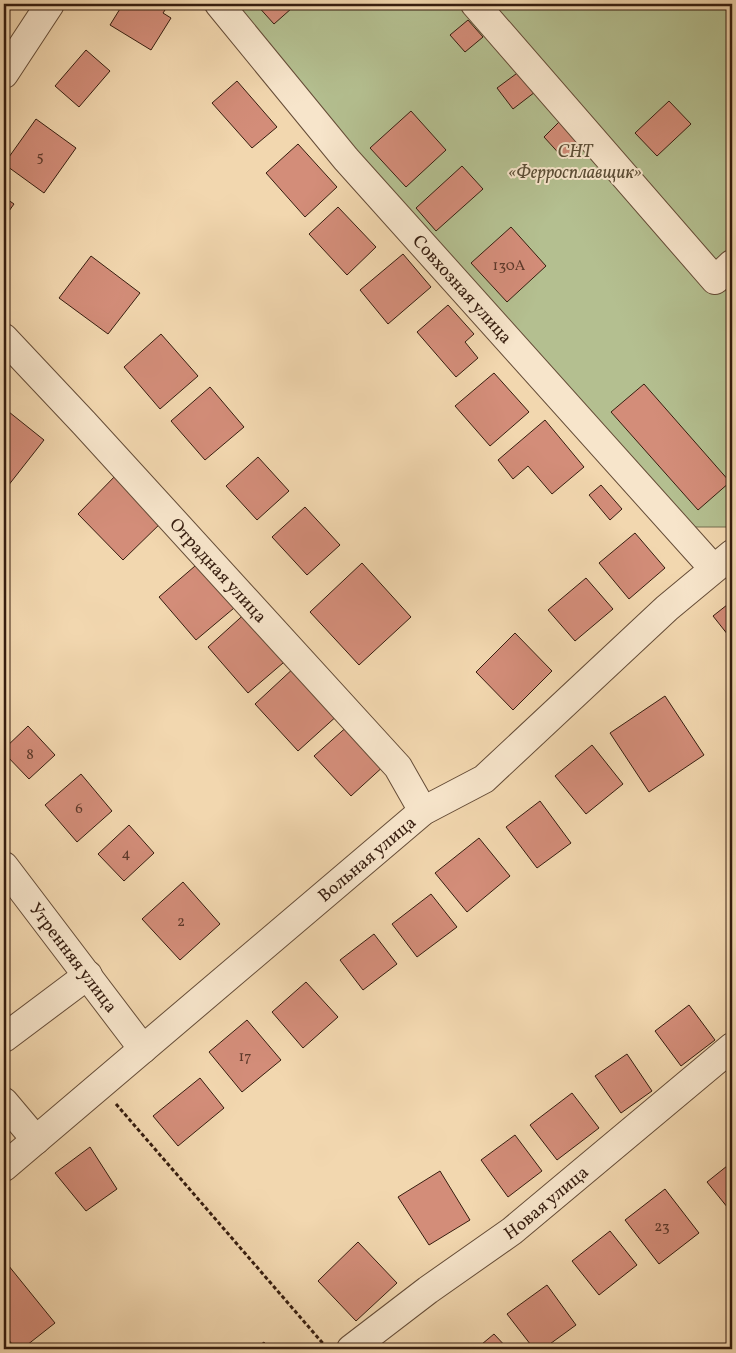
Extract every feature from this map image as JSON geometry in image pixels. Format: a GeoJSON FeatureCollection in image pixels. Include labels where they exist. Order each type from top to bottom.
{"type":"FeatureCollection","features":[{"type":"Feature","properties":{"kind":"street"},"geometry":{"type":"LineString","coordinates":[[4,74],[50,4]]}},
{"type":"Feature","properties":{"kind":"street","name":"Совхозная улица"},"geometry":{"type":"LineString","coordinates":[[219,4],[346,159],[723,561]]}},
{"type":"Feature","properties":{"kind":"street"},"geometry":{"type":"LineString","coordinates":[[475,4],[715,280],[732,264]]}},
{"type":"Feature","properties":{"kind":"street","name":"Отрадная улица"},"geometry":{"type":"LineString","coordinates":[[4,338],[84,422],[398,767],[423,811]]}},
{"type":"Feature","properties":{"kind":"street","name":"Вольная улица"},"geometry":{"type":"LineString","coordinates":[[4,1167],[101,1087],[143,1049],[423,811],[484,778],[723,561]]}},
{"type":"Feature","properties":{"kind":"street","name":"Утренняя улица"},"geometry":{"type":"LineString","coordinates":[[4,866],[143,1049]]}},
{"type":"Feature","properties":{"kind":"street"},"geometry":{"type":"LineString","coordinates":[[4,1038],[88,975]]}},
{"type":"Feature","properties":{"kind":"street","name":"Новая улица"},"geometry":{"type":"LineString","coordinates":[[351,1349],[428,1290],[512,1231],[732,1047]]}},
{"type":"Feature","properties":{"kind":"street"},"geometry":{"type":"LineString","coordinates":[[4,1102],[36,1140]]}},
{"type":"Feature","properties":{"kind":"path"},"geometry":{"type":"LineString","coordinates":[[101,1087],[328,1349]]}},
{"type":"Feature","properties":{"kind":"green space","name":"СНТ «Ферросплавщик»"},"geometry":{"type":"Polygon","coordinates":[[[226,4],[732,4],[732,524],[729,527],[685,527],[226,4]]]}},
{"type":"Feature","properties":{"kind":"building"},"geometry":{"type":"Polygon","coordinates":[[[123,4],[169,4],[163,13],[171,18],[151,50],[110,25],[123,4]]]}},
{"type":"Feature","properties":{"kind":"building"},"geometry":{"type":"Polygon","coordinates":[[[256,4],[288,4],[292,8],[274,24],[256,4]]]}},
{"type":"Feature","properties":{"kind":"building"},"geometry":{"type":"Polygon","coordinates":[[[468,20],[483,37],[465,52],[450,35],[468,20]]]}},
{"type":"Feature","properties":{"kind":"building"},"geometry":{"type":"Polygon","coordinates":[[[86,50],[110,71],[79,107],[55,86],[86,50]]]}},
{"type":"Feature","properties":{"kind":"building"},"geometry":{"type":"Polygon","coordinates":[[[520,71],[535,92],[513,109],[497,88],[520,71]]]}},
{"type":"Feature","properties":{"kind":"building"},"geometry":{"type":"Polygon","coordinates":[[[237,81],[277,127],[252,148],[212,103],[237,81]]]}},
{"type":"Feature","properties":{"kind":"building"},"geometry":{"type":"Polygon","coordinates":[[[669,101],[691,124],[657,156],[635,133],[669,101]]]}},
{"type":"Feature","properties":{"kind":"building"},"geometry":{"type":"Polygon","coordinates":[[[411,111],[446,150],[406,187],[370,148],[411,111]]]}},
{"type":"Feature","properties":{"kind":"building"},"geometry":{"type":"Polygon","coordinates":[[[36,119],[76,148],[44,193],[4,164],[36,119]]]}},
{"type":"Feature","properties":{"kind":"building"},"geometry":{"type":"Polygon","coordinates":[[[562,119],[582,142],[564,159],[544,137],[562,119]]]}},
{"type":"Feature","properties":{"kind":"building"},"geometry":{"type":"Polygon","coordinates":[[[298,144],[337,187],[305,217],[266,173],[298,144]]]}},
{"type":"Feature","properties":{"kind":"building"},"geometry":{"type":"Polygon","coordinates":[[[462,166],[483,189],[436,231],[416,208],[462,166]]]}},
{"type":"Feature","properties":{"kind":"building"},"geometry":{"type":"Polygon","coordinates":[[[4,197],[14,204],[4,218],[4,197]]]}},
{"type":"Feature","properties":{"kind":"building"},"geometry":{"type":"Polygon","coordinates":[[[338,207],[376,247],[347,275],[309,234],[338,207]]]}},
{"type":"Feature","properties":{"kind":"building"},"geometry":{"type":"Polygon","coordinates":[[[511,227],[546,266],[507,302],[471,263],[511,227]]]}},
{"type":"Feature","properties":{"kind":"building"},"geometry":{"type":"Polygon","coordinates":[[[403,254],[431,287],[388,324],[360,290],[403,254]]]}},
{"type":"Feature","properties":{"kind":"building"},"geometry":{"type":"Polygon","coordinates":[[[91,256],[140,293],[108,334],[59,298],[91,256]]]}},
{"type":"Feature","properties":{"kind":"building"},"geometry":{"type":"Polygon","coordinates":[[[448,305],[474,334],[465,342],[478,358],[456,377],[417,332],[448,305]]]}},
{"type":"Feature","properties":{"kind":"building"},"geometry":{"type":"Polygon","coordinates":[[[161,334],[198,376],[160,409],[124,367],[161,334]]]}},
{"type":"Feature","properties":{"kind":"building"},"geometry":{"type":"Polygon","coordinates":[[[494,373],[529,412],[490,446],[455,406],[494,373]]]}},
{"type":"Feature","properties":{"kind":"building"},"geometry":{"type":"Polygon","coordinates":[[[644,384],[730,482],[698,510],[611,412],[644,384]]]}},
{"type":"Feature","properties":{"kind":"building"},"geometry":{"type":"Polygon","coordinates":[[[210,387],[244,427],[205,460],[171,421],[210,387]]]}},
{"type":"Feature","properties":{"kind":"building"},"geometry":{"type":"Polygon","coordinates":[[[4,408],[44,440],[4,491],[4,408]]]}},
{"type":"Feature","properties":{"kind":"building"},"geometry":{"type":"Polygon","coordinates":[[[545,420],[584,467],[552,494],[528,466],[513,479],[498,460],[545,420]]]}},
{"type":"Feature","properties":{"kind":"building"},"geometry":{"type":"Polygon","coordinates":[[[258,457],[289,491],[257,520],[226,486],[258,457]]]}},
{"type":"Feature","properties":{"kind":"building"},"geometry":{"type":"Polygon","coordinates":[[[119,472],[165,519],[123,560],[78,514],[119,472]]]}},
{"type":"Feature","properties":{"kind":"building"},"geometry":{"type":"Polygon","coordinates":[[[601,485],[622,509],[610,520],[589,495],[601,485]]]}},
{"type":"Feature","properties":{"kind":"building"},"geometry":{"type":"Polygon","coordinates":[[[305,507],[340,545],[307,575],[272,537],[305,507]]]}},
{"type":"Feature","properties":{"kind":"building"},"geometry":{"type":"Polygon","coordinates":[[[635,533],[665,568],[629,599],[599,563],[635,533]]]}},
{"type":"Feature","properties":{"kind":"building"},"geometry":{"type":"Polygon","coordinates":[[[202,560],[240,603],[196,640],[159,597],[202,560]]]}},
{"type":"Feature","properties":{"kind":"building"},"geometry":{"type":"Polygon","coordinates":[[[362,563],[411,617],[359,665],[310,612],[362,563]]]}},
{"type":"Feature","properties":{"kind":"building"},"geometry":{"type":"Polygon","coordinates":[[[586,578],[613,609],[575,641],[548,610],[586,578]]]}},
{"type":"Feature","properties":{"kind":"building"},"geometry":{"type":"Polygon","coordinates":[[[732,601],[732,640],[713,616],[732,601]]]}},
{"type":"Feature","properties":{"kind":"building"},"geometry":{"type":"Polygon","coordinates":[[[249,610],[290,657],[248,693],[208,647],[249,610]]]}},
{"type":"Feature","properties":{"kind":"building"},"geometry":{"type":"Polygon","coordinates":[[[515,633],[552,671],[513,710],[476,672],[515,633]]]}},
{"type":"Feature","properties":{"kind":"building"},"geometry":{"type":"Polygon","coordinates":[[[296,666],[339,714],[298,751],[255,704],[296,666]]]}},
{"type":"Feature","properties":{"kind":"building"},"geometry":{"type":"Polygon","coordinates":[[[665,696],[704,755],[649,792],[610,733],[665,696]]]}},
{"type":"Feature","properties":{"kind":"building"},"geometry":{"type":"Polygon","coordinates":[[[350,724],[386,764],[351,796],[314,756],[350,724]]]}},
{"type":"Feature","properties":{"kind":"building"},"geometry":{"type":"Polygon","coordinates":[[[28,726],[55,755],[29,779],[4,753],[4,749],[28,726]]]}},
{"type":"Feature","properties":{"kind":"building"},"geometry":{"type":"Polygon","coordinates":[[[592,745],[623,784],[586,814],[555,776],[592,745]]]}},
{"type":"Feature","properties":{"kind":"building"},"geometry":{"type":"Polygon","coordinates":[[[81,774],[112,811],[77,842],[45,805],[81,774]]]}},
{"type":"Feature","properties":{"kind":"building"},"geometry":{"type":"Polygon","coordinates":[[[540,801],[571,843],[537,868],[506,827],[540,801]]]}},
{"type":"Feature","properties":{"kind":"building"},"geometry":{"type":"Polygon","coordinates":[[[129,825],[154,853],[124,881],[98,854],[129,825]]]}},
{"type":"Feature","properties":{"kind":"building"},"geometry":{"type":"Polygon","coordinates":[[[479,838],[510,876],[467,912],[435,873],[479,838]]]}},
{"type":"Feature","properties":{"kind":"building"},"geometry":{"type":"Polygon","coordinates":[[[183,882],[220,924],[180,960],[142,919],[183,882]]]}},
{"type":"Feature","properties":{"kind":"building"},"geometry":{"type":"Polygon","coordinates":[[[431,894],[457,927],[417,957],[392,924],[431,894]]]}},
{"type":"Feature","properties":{"kind":"building"},"geometry":{"type":"Polygon","coordinates":[[[374,934],[397,964],[363,990],[340,960],[374,934]]]}},
{"type":"Feature","properties":{"kind":"building"},"geometry":{"type":"Polygon","coordinates":[[[306,982],[338,1017],[303,1048],[272,1012],[306,982]]]}},
{"type":"Feature","properties":{"kind":"building"},"geometry":{"type":"Polygon","coordinates":[[[689,1005],[715,1040],[681,1066],[655,1031],[689,1005]]]}},
{"type":"Feature","properties":{"kind":"building"},"geometry":{"type":"Polygon","coordinates":[[[247,1020],[281,1060],[242,1092],[209,1052],[247,1020]]]}},
{"type":"Feature","properties":{"kind":"building"},"geometry":{"type":"Polygon","coordinates":[[[627,1054],[652,1091],[621,1113],[595,1076],[627,1054]]]}},
{"type":"Feature","properties":{"kind":"building"},"geometry":{"type":"Polygon","coordinates":[[[200,1078],[224,1108],[178,1146],[153,1116],[200,1078]]]}},
{"type":"Feature","properties":{"kind":"building"},"geometry":{"type":"Polygon","coordinates":[[[572,1093],[599,1128],[557,1160],[530,1125],[572,1093]]]}},
{"type":"Feature","properties":{"kind":"building"},"geometry":{"type":"Polygon","coordinates":[[[515,1135],[542,1171],[508,1197],[481,1160],[515,1135]]]}},
{"type":"Feature","properties":{"kind":"building"},"geometry":{"type":"Polygon","coordinates":[[[90,1147],[117,1189],[86,1211],[55,1173],[90,1147]]]}},
{"type":"Feature","properties":{"kind":"building"},"geometry":{"type":"Polygon","coordinates":[[[732,1162],[732,1213],[707,1182],[732,1162]]]}},
{"type":"Feature","properties":{"kind":"building"},"geometry":{"type":"Polygon","coordinates":[[[440,1171],[470,1220],[429,1245],[398,1197],[440,1171]]]}},
{"type":"Feature","properties":{"kind":"building"},"geometry":{"type":"Polygon","coordinates":[[[665,1189],[699,1233],[659,1264],[625,1220],[665,1189]]]}},
{"type":"Feature","properties":{"kind":"building"},"geometry":{"type":"Polygon","coordinates":[[[610,1231],[637,1265],[599,1295],[572,1261],[610,1231]]]}},
{"type":"Feature","properties":{"kind":"building"},"geometry":{"type":"Polygon","coordinates":[[[358,1242],[397,1283],[356,1321],[318,1281],[358,1242]]]}},
{"type":"Feature","properties":{"kind":"building"},"geometry":{"type":"Polygon","coordinates":[[[4,1260],[55,1323],[22,1349],[16,1349],[4,1334],[4,1260]]]}},
{"type":"Feature","properties":{"kind":"building"},"geometry":{"type":"Polygon","coordinates":[[[547,1285],[576,1325],[543,1349],[534,1349],[507,1314],[547,1285]]]}},
{"type":"Feature","properties":{"kind":"building"},"geometry":{"type":"Polygon","coordinates":[[[494,1334],[508,1349],[476,1349],[494,1334]]]}},
{"type":"Feature","properties":{"kind":"building"},"geometry":{"type":"Polygon","coordinates":[[[264,1342],[269,1349],[254,1349],[264,1342]]]}}]}
